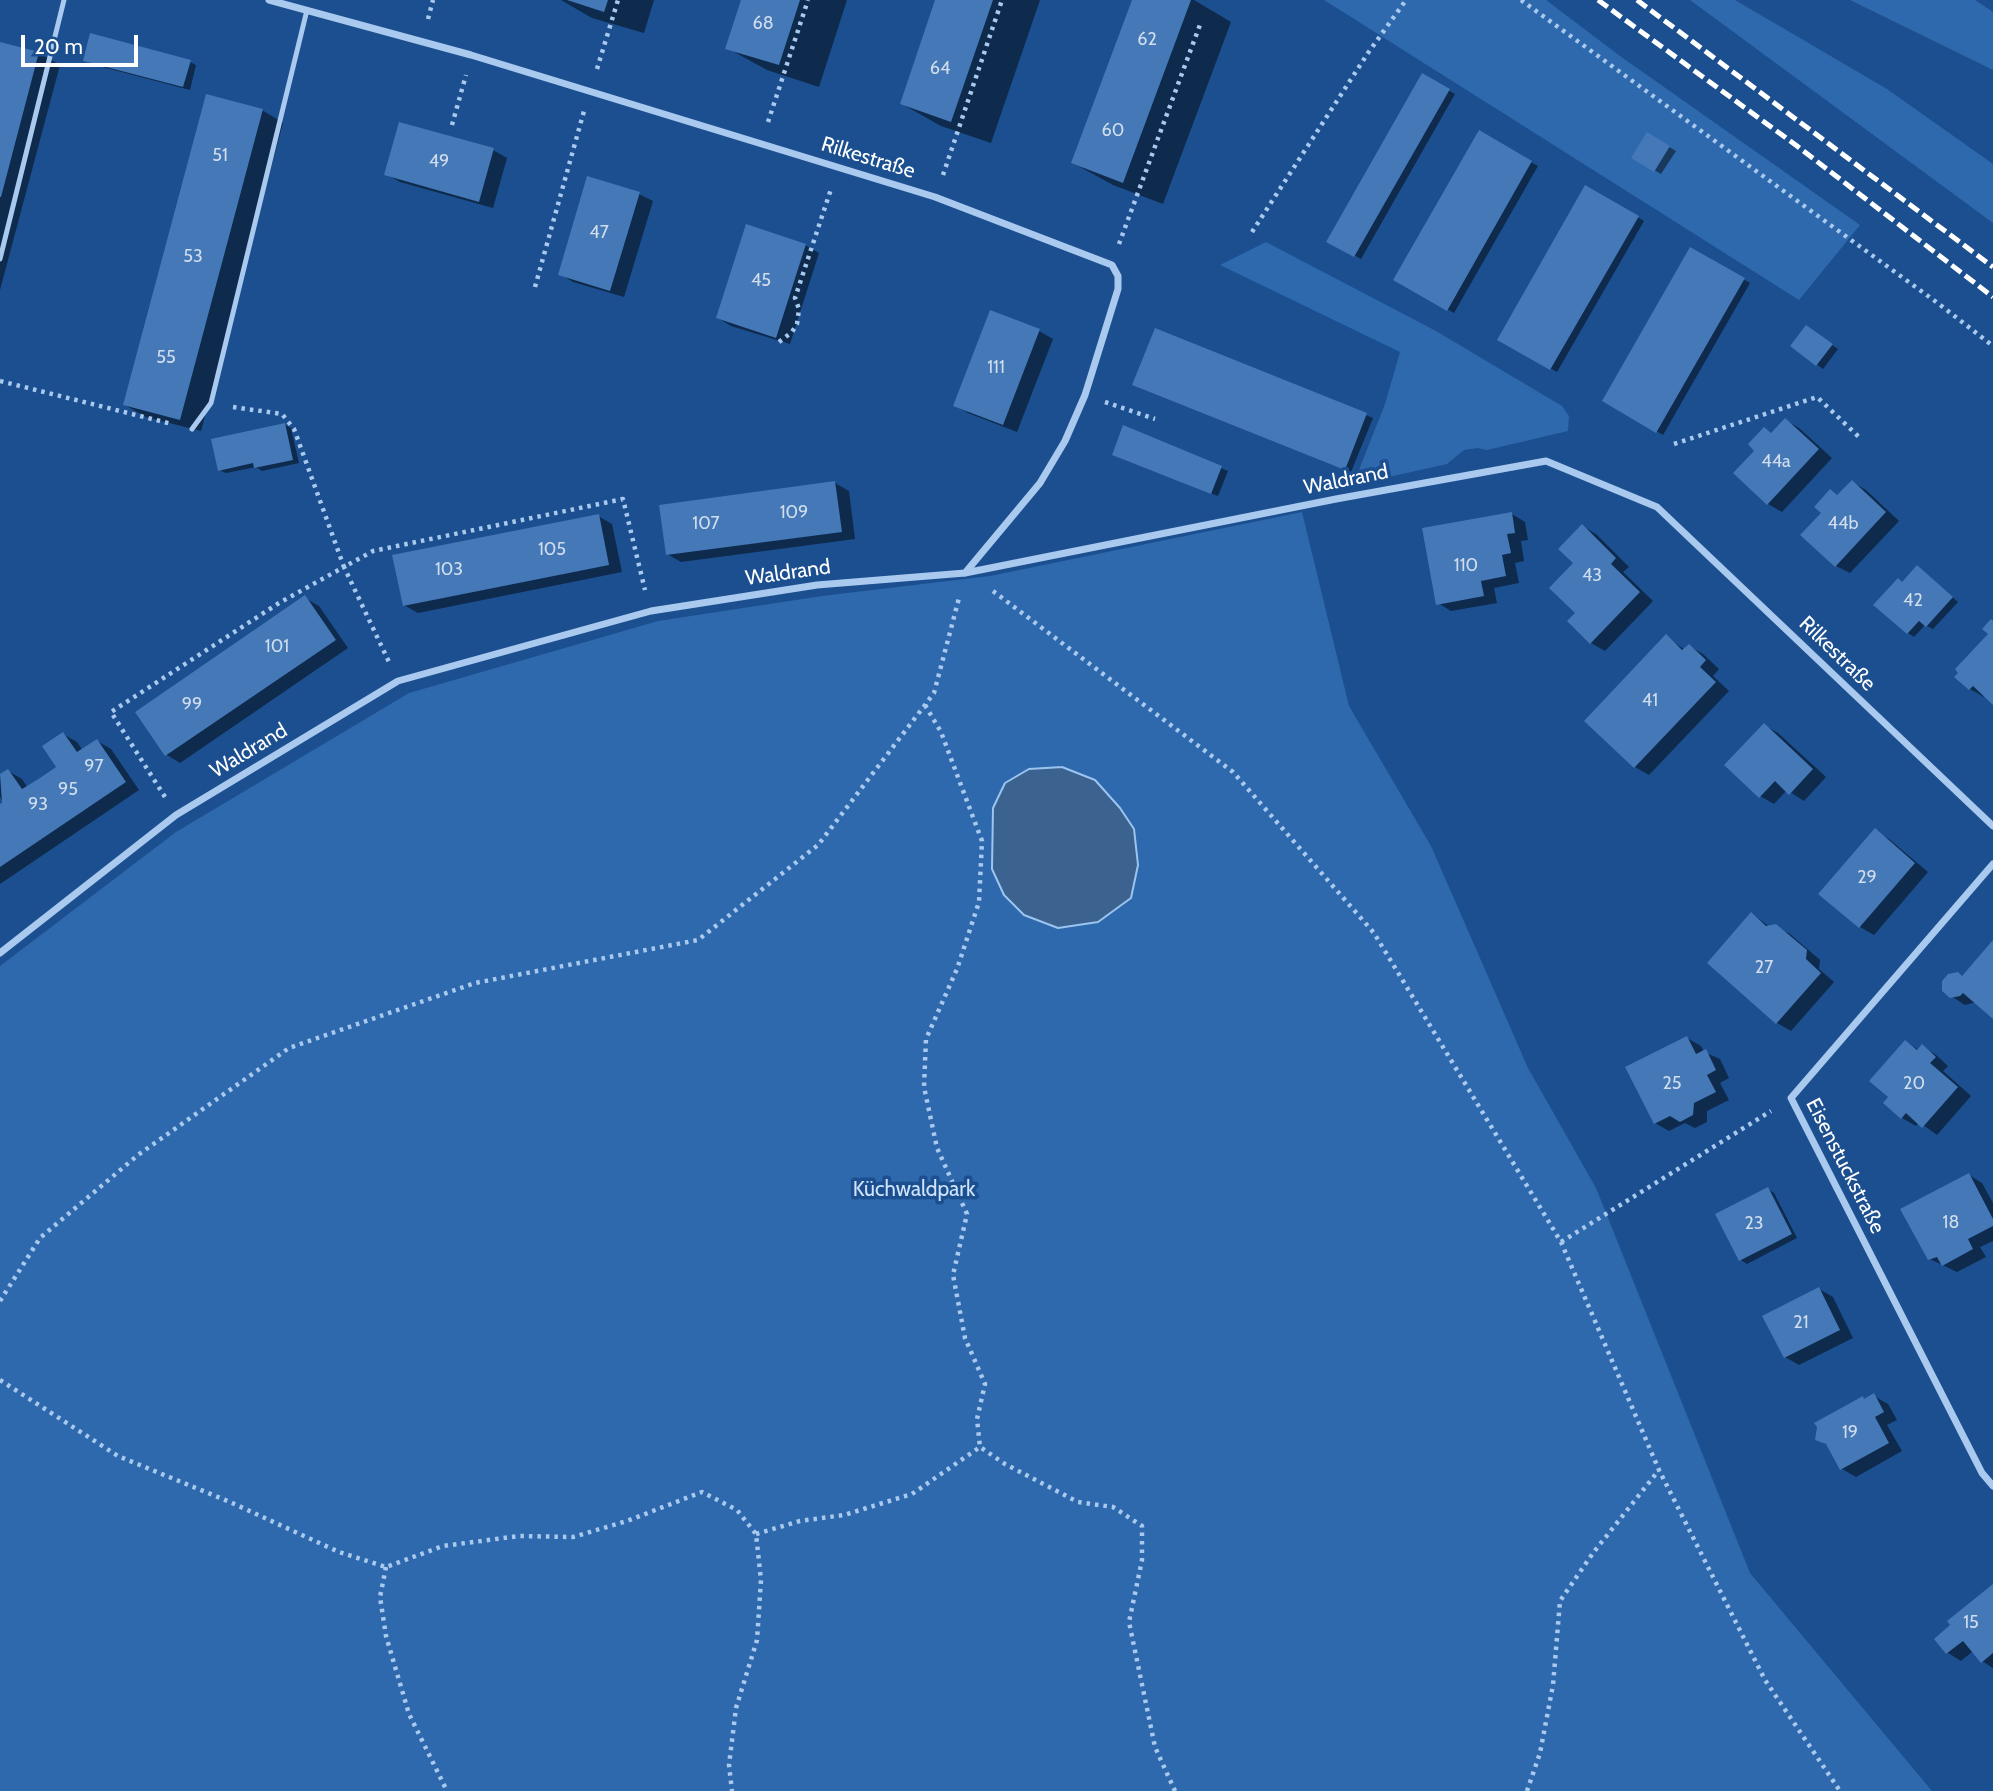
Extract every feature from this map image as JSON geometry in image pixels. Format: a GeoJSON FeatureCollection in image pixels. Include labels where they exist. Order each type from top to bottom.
{"type":"FeatureCollection","features":[{"type":"Feature","properties":{"kind":"street","name":"Rilkestraße"},"geometry":{"type":"LineString","coordinates":[[269,0],[471,55],[935,197],[1112,265]]}},
{"type":"Feature","properties":{"kind":"street"},"geometry":{"type":"LineString","coordinates":[[965,573],[1040,483],[1065,441],[1085,395],[1118,289],[1118,276],[1112,265]]}},
{"type":"Feature","properties":{"kind":"street","name":"Waldrand"},"geometry":{"type":"LineString","coordinates":[[0,953],[176,815],[398,681],[651,611],[817,585],[965,573],[1336,499],[1546,461],[1657,507]]}},
{"type":"Feature","properties":{"kind":"street","name":"Rilkestraße"},"geometry":{"type":"LineString","coordinates":[[1657,507],[1993,826]]}},
{"type":"Feature","properties":{"kind":"street","name":"Eisenstuckstraße"},"geometry":{"type":"LineString","coordinates":[[1993,864],[1791,1098],[1982,1473],[1993,1486]]}},
{"type":"Feature","properties":{"kind":"lane"},"geometry":{"type":"LineString","coordinates":[[0,259],[64,0]]}},
{"type":"Feature","properties":{"kind":"lane"},"geometry":{"type":"LineString","coordinates":[[192,429],[211,403],[307,10]]}},
{"type":"Feature","properties":{"kind":"path"},"geometry":{"type":"LineString","coordinates":[[535,287],[618,0]]}},
{"type":"Feature","properties":{"kind":"path"},"geometry":{"type":"LineString","coordinates":[[761,143],[808,0]]}},
{"type":"Feature","properties":{"kind":"path"},"geometry":{"type":"LineString","coordinates":[[935,197],[1002,0]]}},
{"type":"Feature","properties":{"kind":"path"},"geometry":{"type":"LineString","coordinates":[[1252,232],[1368,53],[1406,0]]}},
{"type":"Feature","properties":{"kind":"path"},"geometry":{"type":"LineString","coordinates":[[1521,0],[1939,303],[1993,346]]}},
{"type":"Feature","properties":{"kind":"path"},"geometry":{"type":"LineString","coordinates":[[1112,265],[1202,22]]}},
{"type":"Feature","properties":{"kind":"path"},"geometry":{"type":"LineString","coordinates":[[452,125],[471,55]]}},
{"type":"Feature","properties":{"kind":"path"},"geometry":{"type":"LineString","coordinates":[[779,342],[792,332],[797,324],[799,309],[795,298],[838,167]]}},
{"type":"Feature","properties":{"kind":"path"},"geometry":{"type":"LineString","coordinates":[[0,381],[192,429]]}},
{"type":"Feature","properties":{"kind":"path"},"geometry":{"type":"LineString","coordinates":[[1674,444],[1817,397],[1859,437]]}},
{"type":"Feature","properties":{"kind":"path"},"geometry":{"type":"LineString","coordinates":[[211,403],[282,414],[294,429],[344,567],[398,681]]}},
{"type":"Feature","properties":{"kind":"path"},"geometry":{"type":"LineString","coordinates":[[1120,407],[1155,419]]}},
{"type":"Feature","properties":{"kind":"path"},"geometry":{"type":"LineString","coordinates":[[176,815],[111,712],[279,603],[373,551],[623,499],[651,611]]}},
{"type":"Feature","properties":{"kind":"path"},"geometry":{"type":"LineString","coordinates":[[0,1301],[40,1238],[138,1155],[289,1048],[475,984],[698,940],[818,845],[934,693],[965,573],[996,593],[1233,772],[1374,933],[1561,1242],[1659,1470],[1765,1680],[1840,1791]]}},
{"type":"Feature","properties":{"kind":"path"},"geometry":{"type":"LineString","coordinates":[[925,705],[941,732],[982,841],[979,902],[957,969],[926,1039],[924,1087],[937,1148],[967,1214],[953,1275],[965,1338],[985,1384],[977,1419],[980,1447],[1005,1464],[1078,1503],[1113,1507],[1142,1526],[1142,1560],[1129,1622],[1156,1747],[1175,1791]]}},
{"type":"Feature","properties":{"kind":"path"},"geometry":{"type":"LineString","coordinates":[[1561,1242],[1791,1098]]}},
{"type":"Feature","properties":{"kind":"path"},"geometry":{"type":"LineString","coordinates":[[0,1380],[118,1456],[230,1502],[340,1552],[386,1567],[443,1546],[519,1536],[573,1537],[627,1521],[702,1492],[737,1510],[756,1534],[761,1580],[757,1640],[736,1707],[729,1765],[732,1791]]}},
{"type":"Feature","properties":{"kind":"path"},"geometry":{"type":"LineString","coordinates":[[756,1534],[800,1521],[844,1515],[912,1494],[980,1447]]}},
{"type":"Feature","properties":{"kind":"path"},"geometry":{"type":"LineString","coordinates":[[1527,1791],[1540,1753],[1553,1685],[1560,1601],[1593,1553],[1659,1470]]}},
{"type":"Feature","properties":{"kind":"path"},"geometry":{"type":"LineString","coordinates":[[386,1567],[380,1597],[386,1636],[409,1714],[447,1791]]}},
{"type":"Feature","properties":{"kind":"green space"},"geometry":{"type":"Polygon","coordinates":[[[1324,0],[1546,0],[1620,56],[1860,225],[1799,300],[1324,0]]]}},
{"type":"Feature","properties":{"kind":"green space"},"geometry":{"type":"Polygon","coordinates":[[[1690,0],[1735,0],[1887,89],[1993,164],[1993,223],[1690,0]]]}},
{"type":"Feature","properties":{"kind":"green space"},"geometry":{"type":"Polygon","coordinates":[[[1850,0],[1975,0],[1993,12],[1993,70],[1850,0]]]}},
{"type":"Feature","properties":{"kind":"green space"},"geometry":{"type":"Polygon","coordinates":[[[1266,242],[1436,331],[1562,406],[1569,416],[1568,431],[1487,450],[1464,450],[1447,464],[1353,485],[1385,404],[1400,352],[1220,265],[1266,242]]]}},
{"type":"Feature","properties":{"kind":"green space","name":"Küchwaldpark"},"geometry":{"type":"Polygon","coordinates":[[[1302,512],[1349,706],[1431,846],[1528,1068],[1596,1188],[1750,1573],[1932,1791],[0,1791],[0,966],[176,832],[409,693],[658,621],[822,596],[990,576],[1302,512]]]}},
{"type":"Feature","properties":{"kind":"shaded area"},"geometry":{"type":"Polygon","coordinates":[[[1062,767],[1095,780],[1120,808],[1134,829],[1138,865],[1131,898],[1098,922],[1058,928],[1024,915],[1004,895],[992,869],[993,808],[1005,783],[1029,769],[1062,767]]]}},
{"type":"Feature","properties":{"kind":"building"},"geometry":{"type":"Polygon","coordinates":[[[567,0],[608,0],[604,12],[567,0]]]}},
{"type":"Feature","properties":{"kind":"building"},"geometry":{"type":"Polygon","coordinates":[[[741,0],[800,0],[779,65],[725,49],[741,0]]]}},
{"type":"Feature","properties":{"kind":"building"},"geometry":{"type":"Polygon","coordinates":[[[935,0],[993,0],[951,122],[900,104],[935,0]]]}},
{"type":"Feature","properties":{"kind":"building"},"geometry":{"type":"Polygon","coordinates":[[[1132,0],[1191,0],[1123,183],[1071,163],[1132,0]]]}},
{"type":"Feature","properties":{"kind":"building"},"geometry":{"type":"Polygon","coordinates":[[[90,33],[191,60],[183,87],[83,61],[90,33]]]}},
{"type":"Feature","properties":{"kind":"building"},"geometry":{"type":"Polygon","coordinates":[[[0,42],[39,52],[1,197],[0,197],[0,42]]]}},
{"type":"Feature","properties":{"kind":"building"},"geometry":{"type":"Polygon","coordinates":[[[1422,73],[1450,89],[1354,257],[1326,242],[1422,73]]]}},
{"type":"Feature","properties":{"kind":"building"},"geometry":{"type":"Polygon","coordinates":[[[206,94],[263,109],[180,420],[123,405],[206,94]]]}},
{"type":"Feature","properties":{"kind":"building"},"geometry":{"type":"Polygon","coordinates":[[[399,122],[494,148],[479,202],[384,175],[399,122]]]}},
{"type":"Feature","properties":{"kind":"building"},"geometry":{"type":"Polygon","coordinates":[[[1479,130],[1532,161],[1447,311],[1393,280],[1479,130]]]}},
{"type":"Feature","properties":{"kind":"building"},"geometry":{"type":"Polygon","coordinates":[[[1647,132],[1670,146],[1654,172],[1631,158],[1647,132]]]}},
{"type":"Feature","properties":{"kind":"building"},"geometry":{"type":"Polygon","coordinates":[[[587,176],[640,192],[610,291],[558,275],[587,176]]]}},
{"type":"Feature","properties":{"kind":"building"},"geometry":{"type":"Polygon","coordinates":[[[1585,185],[1639,216],[1550,370],[1497,340],[1585,185]]]}},
{"type":"Feature","properties":{"kind":"building"},"geometry":{"type":"Polygon","coordinates":[[[746,224],[806,244],[776,338],[716,318],[746,224]]]}},
{"type":"Feature","properties":{"kind":"building"},"geometry":{"type":"Polygon","coordinates":[[[1690,247],[1745,278],[1656,433],[1602,401],[1690,247]]]}},
{"type":"Feature","properties":{"kind":"building"},"geometry":{"type":"Polygon","coordinates":[[[990,310],[1040,329],[1003,425],[953,406],[990,310]]]}},
{"type":"Feature","properties":{"kind":"building"},"geometry":{"type":"Polygon","coordinates":[[[1806,325],[1833,344],[1816,366],[1790,346],[1806,325]]]}},
{"type":"Feature","properties":{"kind":"building"},"geometry":{"type":"Polygon","coordinates":[[[1155,328],[1367,413],[1345,470],[1132,385],[1155,328]]]}},
{"type":"Feature","properties":{"kind":"building"},"geometry":{"type":"Polygon","coordinates":[[[1785,418],[1819,449],[1767,505],[1733,473],[1754,451],[1748,444],[1764,427],[1771,433],[1785,418]]]}},
{"type":"Feature","properties":{"kind":"building"},"geometry":{"type":"Polygon","coordinates":[[[285,423],[293,460],[254,468],[253,463],[218,471],[211,439],[285,423]]]}},
{"type":"Feature","properties":{"kind":"building"},"geometry":{"type":"Polygon","coordinates":[[[1123,425],[1222,466],[1211,494],[1112,455],[1123,425]]]}},
{"type":"Feature","properties":{"kind":"building"},"geometry":{"type":"Polygon","coordinates":[[[1852,480],[1886,512],[1835,567],[1800,535],[1821,513],[1814,507],[1830,489],[1837,495],[1852,480]]]}},
{"type":"Feature","properties":{"kind":"building"},"geometry":{"type":"Polygon","coordinates":[[[835,481],[842,532],[666,555],[659,505],[835,481]]]}},
{"type":"Feature","properties":{"kind":"building"},"geometry":{"type":"Polygon","coordinates":[[[1512,512],[1515,533],[1507,534],[1511,553],[1502,555],[1506,576],[1481,581],[1484,596],[1436,605],[1422,528],[1512,512]]]}},
{"type":"Feature","properties":{"kind":"building"},"geometry":{"type":"Polygon","coordinates":[[[599,514],[609,565],[403,606],[392,555],[599,514]]]}},
{"type":"Feature","properties":{"kind":"building"},"geometry":{"type":"Polygon","coordinates":[[[1582,524],[1616,558],[1611,564],[1640,592],[1590,644],[1567,621],[1575,613],[1549,588],[1573,563],[1558,549],[1582,524]]]}},
{"type":"Feature","properties":{"kind":"building"},"geometry":{"type":"Polygon","coordinates":[[[1917,565],[1953,597],[1926,627],[1919,621],[1907,634],[1873,605],[1898,578],[1902,582],[1917,565]]]}},
{"type":"Feature","properties":{"kind":"building"},"geometry":{"type":"Polygon","coordinates":[[[305,595],[336,640],[165,756],[135,712],[305,595]]]}},
{"type":"Feature","properties":{"kind":"building"},"geometry":{"type":"Polygon","coordinates":[[[1991,619],[1993,705],[1973,686],[1969,690],[1954,677],[1958,673],[1955,669],[1988,634],[1982,629],[1991,619]]]}},
{"type":"Feature","properties":{"kind":"building"},"geometry":{"type":"Polygon","coordinates":[[[1666,634],[1682,650],[1689,644],[1706,660],[1700,667],[1716,682],[1634,768],[1584,721],[1666,634]]]}},
{"type":"Feature","properties":{"kind":"building"},"geometry":{"type":"Polygon","coordinates":[[[1764,723],[1813,769],[1789,795],[1775,781],[1759,798],[1724,765],[1764,723]]]}},
{"type":"Feature","properties":{"kind":"building"},"geometry":{"type":"Polygon","coordinates":[[[63,732],[77,752],[97,739],[126,782],[0,867],[0,774],[8,769],[22,789],[40,778],[56,767],[42,746],[63,732]]]}},
{"type":"Feature","properties":{"kind":"building"},"geometry":{"type":"Polygon","coordinates":[[[1875,828],[1915,863],[1859,928],[1818,894],[1875,828]]]}},
{"type":"Feature","properties":{"kind":"building"},"geometry":{"type":"Polygon","coordinates":[[[1751,912],[1766,926],[1776,924],[1807,950],[1806,959],[1821,973],[1776,1024],[1707,963],[1751,912]]]}},
{"type":"Feature","properties":{"kind":"building"},"geometry":{"type":"Polygon","coordinates":[[[1993,940],[1993,1019],[1963,993],[1950,998],[1942,991],[1942,981],[1948,974],[1958,972],[1962,976],[1993,940]]]}},
{"type":"Feature","properties":{"kind":"building"},"geometry":{"type":"Polygon","coordinates":[[[1687,1036],[1696,1054],[1706,1049],[1716,1070],[1707,1075],[1716,1092],[1694,1103],[1693,1115],[1680,1122],[1670,1116],[1654,1124],[1625,1067],[1687,1036]]]}},
{"type":"Feature","properties":{"kind":"building"},"geometry":{"type":"Polygon","coordinates":[[[1905,1040],[1917,1050],[1922,1044],[1936,1057],[1930,1063],[1958,1087],[1922,1128],[1906,1113],[1901,1119],[1883,1103],[1888,1097],[1869,1081],[1905,1040]]]}},
{"type":"Feature","properties":{"kind":"building"},"geometry":{"type":"Polygon","coordinates":[[[1969,1173],[1993,1219],[1993,1226],[1968,1239],[1973,1249],[1942,1266],[1937,1257],[1928,1260],[1900,1209],[1969,1173]]]}},
{"type":"Feature","properties":{"kind":"building"},"geometry":{"type":"Polygon","coordinates":[[[1768,1187],[1792,1234],[1739,1261],[1715,1214],[1768,1187]]]}},
{"type":"Feature","properties":{"kind":"building"},"geometry":{"type":"Polygon","coordinates":[[[1819,1287],[1840,1330],[1784,1358],[1762,1316],[1819,1287]]]}},
{"type":"Feature","properties":{"kind":"building"},"geometry":{"type":"Polygon","coordinates":[[[1874,1393],[1884,1412],[1875,1417],[1889,1443],[1840,1470],[1826,1444],[1815,1440],[1817,1427],[1814,1423],[1863,1396],[1864,1399],[1874,1393]]]}},
{"type":"Feature","properties":{"kind":"building"},"geometry":{"type":"Polygon","coordinates":[[[1993,1584],[1993,1653],[1981,1663],[1963,1641],[1946,1654],[1934,1639],[1950,1625],[1947,1621],[1993,1584]]]}},
{"type":"Feature","properties":{"kind":"railway"},"geometry":{"type":"LineString","coordinates":[[1598,0],[1797,146],[1993,297]]}},
{"type":"Feature","properties":{"kind":"railway"},"geometry":{"type":"LineString","coordinates":[[1637,0],[1993,267]]}}]}
